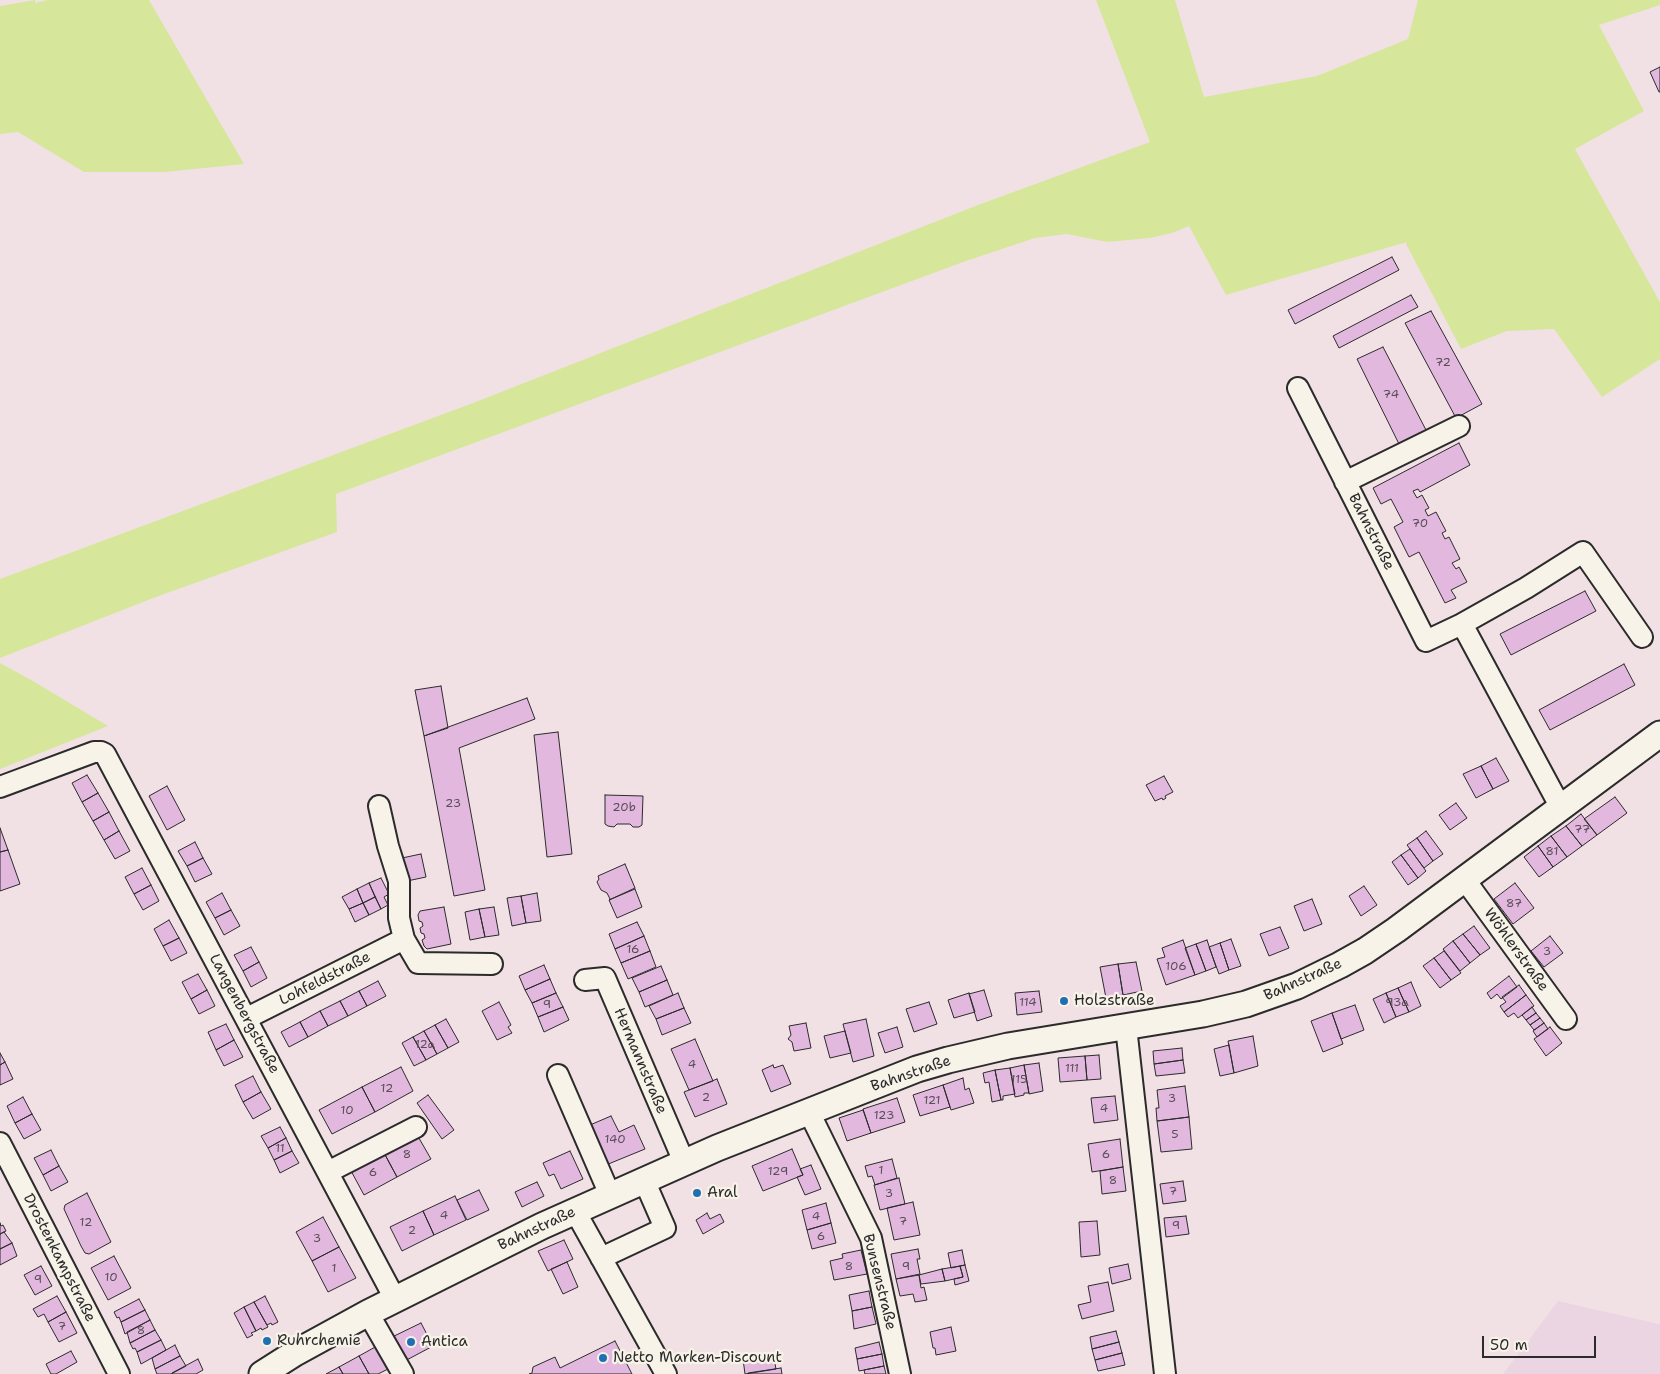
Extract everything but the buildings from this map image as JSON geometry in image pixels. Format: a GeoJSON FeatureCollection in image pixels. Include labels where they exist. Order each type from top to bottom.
{"type":"FeatureCollection","features":[{"type":"Feature","properties":{"kind":"main road","name":"Bahnstraße"},"geometry":{"type":"LineString","coordinates":[[262,1374],[296,1352],[368,1313],[575,1211],[684,1162],[917,1069],[948,1060],[1031,1042],[1203,1014],[1246,1004],[1297,986],[1340,966],[1365,951],[1465,880],[1660,734]]}},
{"type":"Feature","properties":{"kind":"street","name":"Bahnstraße"},"geometry":{"type":"LineString","coordinates":[[1298,388],[1426,641],[1462,624],[1526,588],[1583,552],[1642,637]]}},
{"type":"Feature","properties":{"kind":"street"},"geometry":{"type":"LineString","coordinates":[[1345,482],[1459,426]]}},
{"type":"Feature","properties":{"kind":"street"},"geometry":{"type":"LineString","coordinates":[[1462,624],[1561,808]]}},
{"type":"Feature","properties":{"kind":"street","name":"Langenbergstraße"},"geometry":{"type":"LineString","coordinates":[[0,787],[98,751],[108,758],[395,1299]]}},
{"type":"Feature","properties":{"kind":"street"},"geometry":{"type":"LineString","coordinates":[[379,806],[388,846],[399,881],[399,918],[404,939],[418,963],[492,964]]}},
{"type":"Feature","properties":{"kind":"street","name":"Wöhlerstraße"},"geometry":{"type":"LineString","coordinates":[[1465,880],[1566,1020]]}},
{"type":"Feature","properties":{"kind":"street","name":"Lohfeldstraße"},"geometry":{"type":"LineString","coordinates":[[247,1018],[404,939]]}},
{"type":"Feature","properties":{"kind":"street","name":"Hermannstraße"},"geometry":{"type":"LineString","coordinates":[[586,980],[604,978],[684,1162]]}},
{"type":"Feature","properties":{"kind":"street"},"geometry":{"type":"LineString","coordinates":[[1126,1027],[1165,1374]]}},
{"type":"Feature","properties":{"kind":"street"},"geometry":{"type":"LineString","coordinates":[[558,1075],[610,1195]]}},
{"type":"Feature","properties":{"kind":"street","name":"Bunsenstraße"},"geometry":{"type":"LineString","coordinates":[[809,1112],[871,1238],[900,1374]]}},
{"type":"Feature","properties":{"kind":"street"},"geometry":{"type":"LineString","coordinates":[[328,1172],[416,1126]]}},
{"type":"Feature","properties":{"kind":"street","name":"Drostenkampstraße"},"geometry":{"type":"LineString","coordinates":[[0,1143],[119,1373]]}},
{"type":"Feature","properties":{"kind":"street"},"geometry":{"type":"LineString","coordinates":[[601,1258],[664,1228],[644,1180]]}},
{"type":"Feature","properties":{"kind":"street"},"geometry":{"type":"LineString","coordinates":[[575,1211],[666,1374]]}},
{"type":"Feature","properties":{"kind":"street"},"geometry":{"type":"LineString","coordinates":[[368,1313],[403,1374]]}},
{"type":"Feature","properties":{"kind":"shaded area"},"geometry":{"type":"Polygon","coordinates":[[[1558,1301],[1660,1323],[1660,1374],[1503,1374],[1558,1301]]]}},
{"type":"Feature","properties":{"kind":"green space"},"geometry":{"type":"Polygon","coordinates":[[[35,0],[35,3],[48,0],[149,0],[244,164],[165,172],[84,172],[18,132],[0,134],[0,6],[35,0]]]}},
{"type":"Feature","properties":{"kind":"green space"},"geometry":{"type":"Polygon","coordinates":[[[1096,0],[1175,0],[1204,97],[1317,76],[1408,39],[1418,0],[1660,0],[1660,5],[1599,25],[1644,111],[1575,149],[1660,302],[1660,359],[1602,397],[1554,329],[1507,331],[1461,349],[1406,244],[1407,242],[1226,295],[1189,226],[1172,233],[1150,238],[1107,242],[1067,234],[1035,238],[966,261],[336,494],[337,532],[156,597],[0,658],[0,579],[473,403],[978,205],[1150,142],[1096,0]]]}},
{"type":"Feature","properties":{"kind":"green space"},"geometry":{"type":"Polygon","coordinates":[[[0,663],[33,681],[108,726],[0,769],[0,663]]]}},
{"type":"Feature","properties":{"kind":"place","name":"Holzstraße"},"geometry":{"type":"Point","coordinates":[1064,1001]}},
{"type":"Feature","properties":{"kind":"place","name":"Aral"},"geometry":{"type":"Point","coordinates":[697,1193]}},
{"type":"Feature","properties":{"kind":"place","name":"Ruhrchemie"},"geometry":{"type":"Point","coordinates":[267,1341]}},
{"type":"Feature","properties":{"kind":"place","name":"Antica"},"geometry":{"type":"Point","coordinates":[411,1342]}},
{"type":"Feature","properties":{"kind":"place","name":"Netto Marken-Discount"},"geometry":{"type":"Point","coordinates":[603,1358]}}]}
